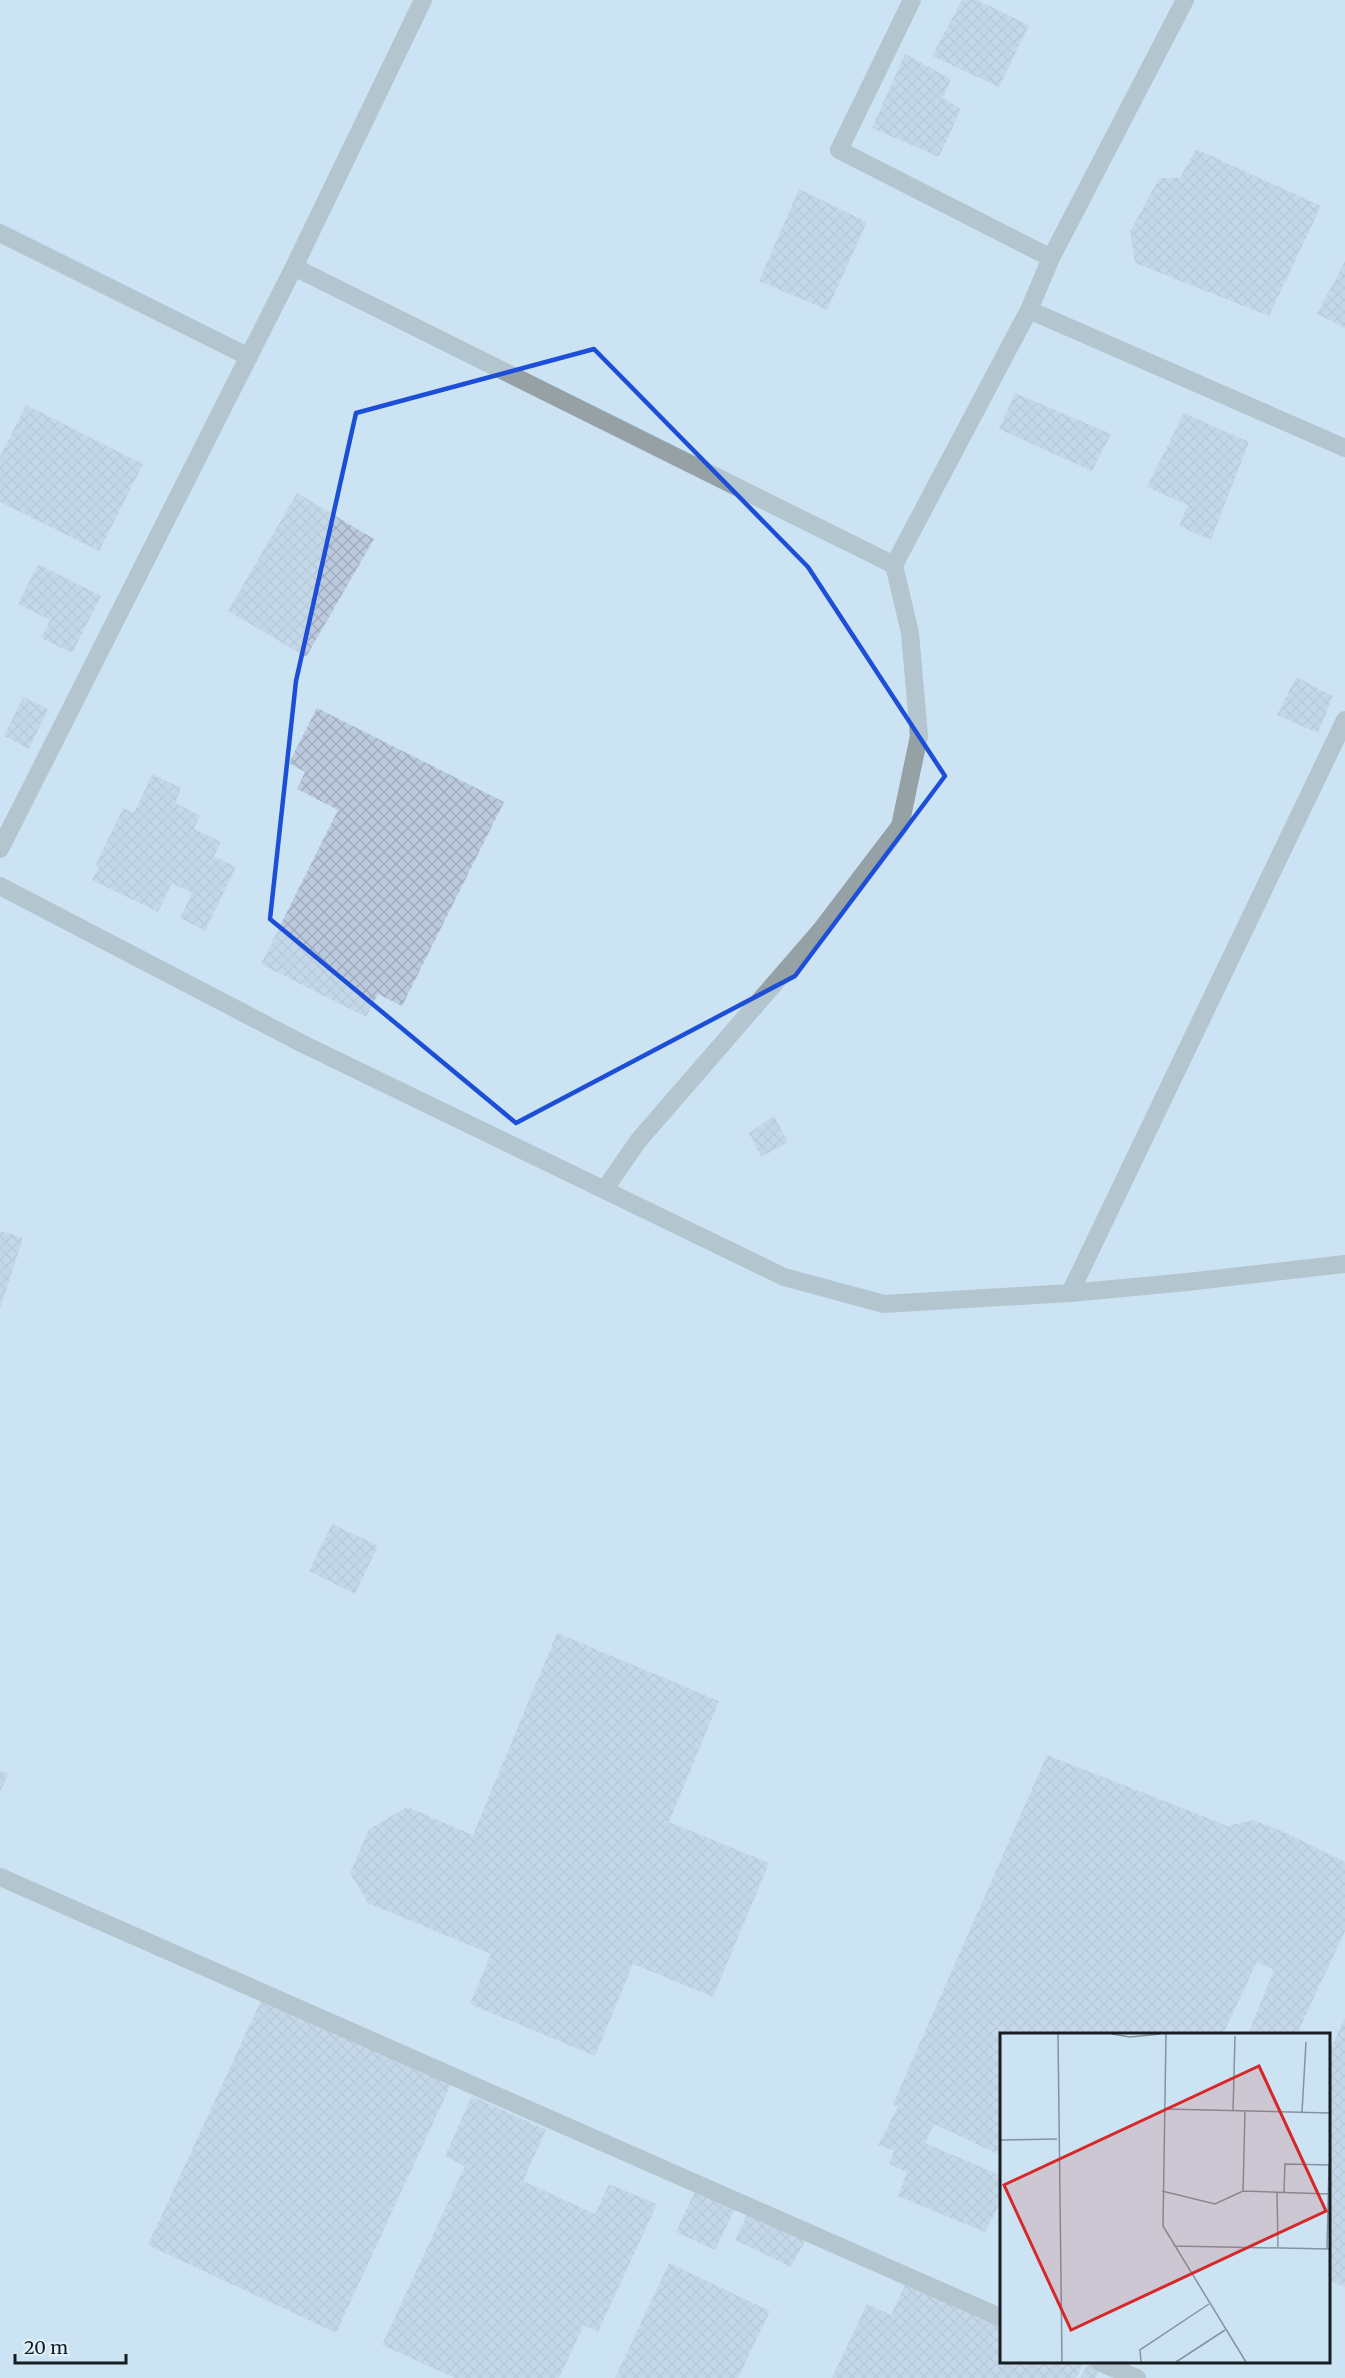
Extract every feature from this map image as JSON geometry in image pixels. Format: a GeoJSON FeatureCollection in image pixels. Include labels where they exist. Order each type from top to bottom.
{"type":"FeatureCollection","features":[{"type":"Feature","properties":{"kind":"street"},"geometry":{"type":"LineString","coordinates":[[0,849],[294,267],[423,0]]}},
{"type":"Feature","properties":{"kind":"street"},"geometry":{"type":"LineString","coordinates":[[912,0],[839,150],[1051,258]]}},
{"type":"Feature","properties":{"kind":"street"},"geometry":{"type":"LineString","coordinates":[[605,1189],[638,1142],[821,930],[900,826],[919,736],[910,633],[894,565],[1029,310],[1051,258],[1185,0]]}},
{"type":"Feature","properties":{"kind":"street"},"geometry":{"type":"LineString","coordinates":[[0,234],[249,357]]}},
{"type":"Feature","properties":{"kind":"street"},"geometry":{"type":"LineString","coordinates":[[294,267],[894,565]]}},
{"type":"Feature","properties":{"kind":"street"},"geometry":{"type":"LineString","coordinates":[[1029,310],[1345,448]]}},
{"type":"Feature","properties":{"kind":"street"},"geometry":{"type":"LineString","coordinates":[[1070,1293],[1345,720]]}},
{"type":"Feature","properties":{"kind":"street"},"geometry":{"type":"LineString","coordinates":[[0,886],[303,1044],[784,1277],[884,1304],[1070,1293],[1345,1264]]}},
{"type":"Feature","properties":{"kind":"street"},"geometry":{"type":"LineString","coordinates":[[0,1877],[1000,2317]]}},
{"type":"Feature","properties":{"kind":"street"},"geometry":{"type":"LineString","coordinates":[[1103,2363],[1137,2378]]}},
{"type":"Feature","properties":{"kind":"highlighted area"},"geometry":{"type":"Polygon","coordinates":[[[594,349],[808,567],[945,776],[795,976],[516,1123],[270,919],[296,681],[356,413],[594,349]]]}},
{"type":"Feature","properties":{"kind":"building"},"geometry":{"type":"Polygon","coordinates":[[[962,0],[977,0],[1029,25],[999,87],[932,56],[962,0]]]}},
{"type":"Feature","properties":{"kind":"building"},"geometry":{"type":"Polygon","coordinates":[[[905,54],[951,79],[943,98],[961,109],[939,157],[872,128],[905,54]]]}},
{"type":"Feature","properties":{"kind":"building"},"geometry":{"type":"Polygon","coordinates":[[[1196,149],[1321,206],[1269,316],[1135,263],[1130,232],[1159,178],[1180,178],[1196,149]]]}},
{"type":"Feature","properties":{"kind":"building"},"geometry":{"type":"Polygon","coordinates":[[[799,189],[867,222],[827,310],[759,281],[799,189]]]}},
{"type":"Feature","properties":{"kind":"building"},"geometry":{"type":"Polygon","coordinates":[[[1345,261],[1345,328],[1317,314],[1345,261]]]}},
{"type":"Feature","properties":{"kind":"building"},"geometry":{"type":"Polygon","coordinates":[[[1015,393],[1111,434],[1092,471],[999,429],[1015,393]]]}},
{"type":"Feature","properties":{"kind":"building"},"geometry":{"type":"Polygon","coordinates":[[[26,405],[143,464],[99,551],[0,502],[0,457],[26,405]]]}},
{"type":"Feature","properties":{"kind":"building"},"geometry":{"type":"Polygon","coordinates":[[[1184,413],[1249,442],[1211,540],[1179,526],[1188,505],[1147,487],[1184,413]]]}},
{"type":"Feature","properties":{"kind":"building"},"geometry":{"type":"Polygon","coordinates":[[[297,493],[374,539],[306,657],[228,611],[297,493]]]}},
{"type":"Feature","properties":{"kind":"building"},"geometry":{"type":"Polygon","coordinates":[[[38,564],[101,596],[72,653],[41,638],[50,620],[18,604],[38,564]]]}},
{"type":"Feature","properties":{"kind":"building"},"geometry":{"type":"Polygon","coordinates":[[[1296,677],[1333,696],[1318,733],[1277,715],[1296,677]]]}},
{"type":"Feature","properties":{"kind":"building"},"geometry":{"type":"Polygon","coordinates":[[[23,697],[48,709],[29,749],[4,736],[23,697]]]}},
{"type":"Feature","properties":{"kind":"building"},"geometry":{"type":"Polygon","coordinates":[[[317,708],[504,802],[402,1006],[378,994],[366,1017],[261,964],[338,810],[297,789],[305,772],[289,763],[317,708]]]}},
{"type":"Feature","properties":{"kind":"building"},"geometry":{"type":"Polygon","coordinates":[[[152,774],[181,788],[175,803],[200,815],[194,829],[221,842],[214,856],[236,867],[205,931],[180,918],[192,893],[172,883],[158,912],[92,880],[99,867],[96,864],[123,808],[134,813],[152,774]]]}},
{"type":"Feature","properties":{"kind":"building"},"geometry":{"type":"Polygon","coordinates":[[[774,1116],[788,1142],[761,1157],[749,1133],[774,1116]]]}},
{"type":"Feature","properties":{"kind":"building"},"geometry":{"type":"Polygon","coordinates":[[[0,1231],[23,1238],[0,1309],[0,1231]]]}},
{"type":"Feature","properties":{"kind":"building"},"geometry":{"type":"Polygon","coordinates":[[[332,1524],[378,1546],[355,1594],[309,1571],[332,1524]]]}},
{"type":"Feature","properties":{"kind":"building"},"geometry":{"type":"Polygon","coordinates":[[[557,1633],[719,1701],[669,1822],[769,1863],[713,1997],[633,1964],[595,2056],[470,2004],[491,1954],[368,1903],[350,1873],[369,1829],[407,1807],[473,1835],[557,1633]]]}},
{"type":"Feature","properties":{"kind":"building"},"geometry":{"type":"Polygon","coordinates":[[[1047,1755],[1228,1826],[1253,1820],[1284,1832],[1345,1862],[1345,1931],[1297,2033],[1248,2033],[1274,1970],[1257,1962],[1223,2033],[1000,2033],[1000,2155],[934,2124],[925,2143],[1000,2175],[1000,2203],[985,2232],[898,2196],[907,2172],[889,2164],[894,2151],[878,2145],[898,2107],[893,2104],[1047,1755]]]}},
{"type":"Feature","properties":{"kind":"building"},"geometry":{"type":"Polygon","coordinates":[[[0,1771],[8,1774],[0,1792],[0,1771]]]}},
{"type":"Feature","properties":{"kind":"building"},"geometry":{"type":"Polygon","coordinates":[[[264,1994],[452,2082],[336,2333],[148,2245],[264,1994]]]}},
{"type":"Feature","properties":{"kind":"building"},"geometry":{"type":"Polygon","coordinates":[[[1345,2018],[1345,2287],[1330,2281],[1330,2051],[1345,2018]]]}},
{"type":"Feature","properties":{"kind":"building"},"geometry":{"type":"Polygon","coordinates":[[[472,2096],[546,2130],[523,2181],[595,2214],[609,2184],[657,2204],[598,2332],[584,2325],[559,2378],[455,2378],[382,2345],[465,2166],[445,2156],[472,2096]]]}},
{"type":"Feature","properties":{"kind":"building"},"geometry":{"type":"Polygon","coordinates":[[[696,2189],[736,2207],[715,2250],[676,2232],[696,2189]]]}},
{"type":"Feature","properties":{"kind":"building"},"geometry":{"type":"Polygon","coordinates":[[[748,2213],[805,2241],[791,2267],[735,2240],[748,2213]]]}},
{"type":"Feature","properties":{"kind":"building"},"geometry":{"type":"Polygon","coordinates":[[[669,2263],[770,2311],[738,2378],[615,2378],[669,2263]]]}},
{"type":"Feature","properties":{"kind":"building"},"geometry":{"type":"Polygon","coordinates":[[[908,2279],[1000,2322],[1000,2363],[1084,2363],[1076,2378],[832,2378],[867,2304],[891,2315],[908,2279]]]}},
{"type":"Feature","properties":{"kind":"building"},"geometry":{"type":"Polygon","coordinates":[[[1088,2363],[1101,2366],[1096,2378],[1081,2378],[1088,2363]]]}}]}
